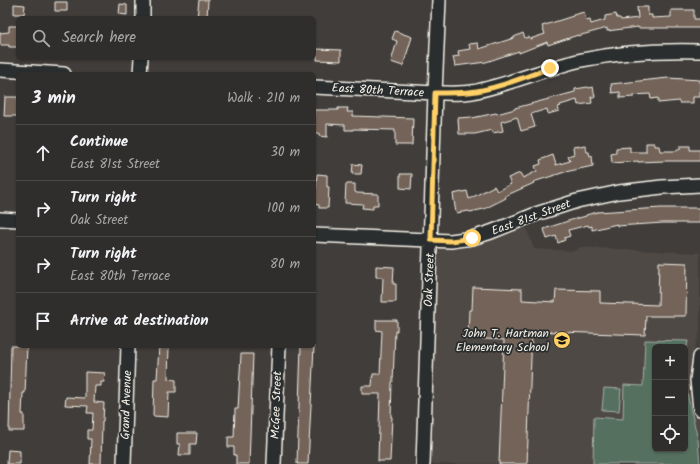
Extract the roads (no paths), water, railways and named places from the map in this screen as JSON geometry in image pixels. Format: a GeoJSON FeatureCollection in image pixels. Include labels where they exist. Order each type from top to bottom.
{"type":"FeatureCollection","features":[{"type":"Feature","properties":{"kind":"street"},"geometry":{"type":"LineString","coordinates":[[142,16],[143,0]]}},
{"type":"Feature","properties":{"kind":"street","name":"Oak Street"},"geometry":{"type":"LineString","coordinates":[[423,464],[439,0]]}},
{"type":"Feature","properties":{"kind":"street","name":"East 80th Terrace"},"geometry":{"type":"LineString","coordinates":[[316,87],[435,93],[471,92],[494,87],[550,68],[589,59],[632,52],[700,51]]}},
{"type":"Feature","properties":{"kind":"street"},"geometry":{"type":"LineString","coordinates":[[140,60],[140,72]]}},
{"type":"Feature","properties":{"kind":"street"},"geometry":{"type":"LineString","coordinates":[[0,70],[32,72]]}},
{"type":"Feature","properties":{"kind":"street","name":"East 81st Street"},"geometry":{"type":"LineString","coordinates":[[316,235],[451,241],[472,238],[491,232],[536,214],[577,201],[619,192],[662,186],[700,185]]}},
{"type":"Feature","properties":{"kind":"street"},"geometry":{"type":"LineString","coordinates":[[0,219],[16,220]]}},
{"type":"Feature","properties":{"kind":"street","name":"Grand Avenue"},"geometry":{"type":"LineString","coordinates":[[124,464],[128,348]]}},
{"type":"Feature","properties":{"kind":"street","name":"McGee Street"},"geometry":{"type":"LineString","coordinates":[[274,464],[278,348]]}},
{"type":"Feature","properties":{"kind":"street"},"geometry":{"type":"LineString","coordinates":[[700,357],[697,380],[700,409]]}},
{"type":"Feature","properties":{"kind":"place","name":"John T. Hartman Elementary School"},"geometry":{"type":"Point","coordinates":[562,340]}}]}
